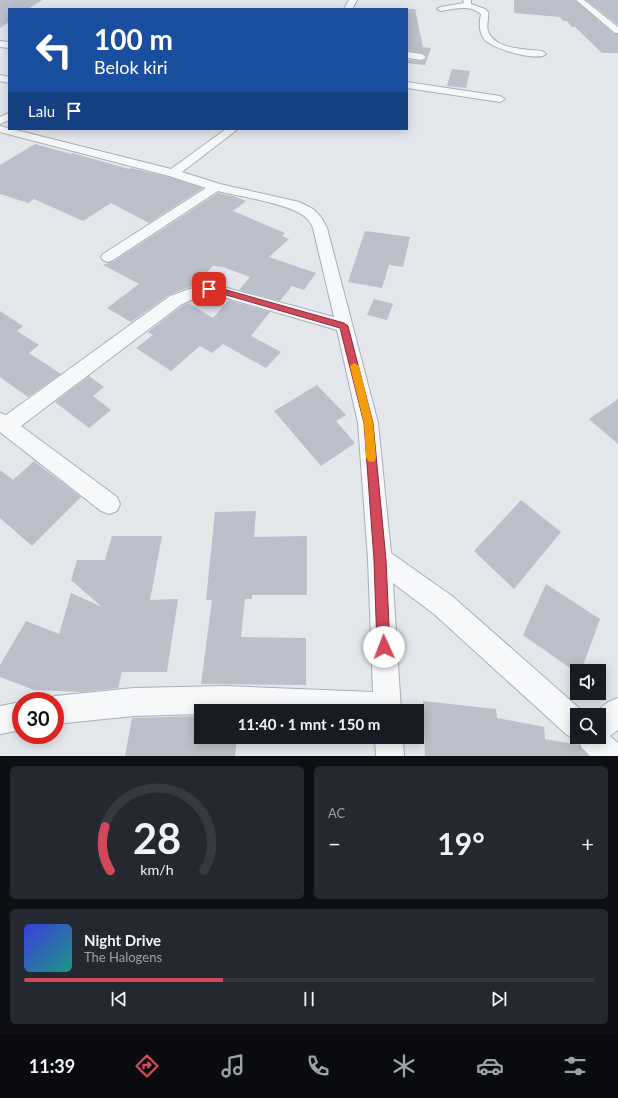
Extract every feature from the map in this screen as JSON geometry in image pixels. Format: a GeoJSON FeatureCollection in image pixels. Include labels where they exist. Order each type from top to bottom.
{"type":"FeatureCollection","features":[{"type":"Feature","properties":{"kind":"street"},"geometry":{"type":"LineString","coordinates":[[580,0],[618,31]]}},
{"type":"Feature","properties":{"kind":"street"},"geometry":{"type":"LineString","coordinates":[[441,9],[468,3],[485,14],[484,29],[492,42],[514,50],[542,54]]}},
{"type":"Feature","properties":{"kind":"street"},"geometry":{"type":"LineString","coordinates":[[408,55],[422,57]]}},
{"type":"Feature","properties":{"kind":"street"},"geometry":{"type":"LineString","coordinates":[[408,85],[500,99]]}},
{"type":"Feature","properties":{"kind":"street"},"geometry":{"type":"LineString","coordinates":[[0,130],[173,173],[216,187],[294,205],[308,212],[316,220],[320,228],[368,423],[380,560],[386,704]]}},
{"type":"Feature","properties":{"kind":"street"},"geometry":{"type":"LineString","coordinates":[[173,173],[232,130]]}},
{"type":"Feature","properties":{"kind":"street"},"geometry":{"type":"LineString","coordinates":[[108,257],[216,187]]}},
{"type":"Feature","properties":{"kind":"street"},"geometry":{"type":"LineString","coordinates":[[109,504],[3,423],[176,300],[201,290],[216,290],[344,326]]}},
{"type":"Feature","properties":{"kind":"street"},"geometry":{"type":"LineString","coordinates":[[380,560],[443,605],[570,719]]}},
{"type":"Feature","properties":{"kind":"street"},"geometry":{"type":"LineString","coordinates":[[64,709],[134,702],[226,700],[306,704]]}},
{"type":"Feature","properties":{"kind":"street"},"geometry":{"type":"LineString","coordinates":[[606,721],[618,712]]}},
{"type":"Feature","properties":{"kind":"street"},"geometry":{"type":"LineString","coordinates":[[0,720],[12,718]]}},
{"type":"Feature","properties":{"kind":"street"},"geometry":{"type":"LineString","coordinates":[[389,744],[390,756]]}},
{"type":"Feature","properties":{"kind":"street"},"geometry":{"type":"LineString","coordinates":[[598,744],[611,756]]}},
{"type":"Feature","properties":{"kind":"building"},"geometry":{"type":"Polygon","coordinates":[[[0,0],[42,0],[30,8],[8,8],[8,23],[0,28],[0,0]]]}},
{"type":"Feature","properties":{"kind":"building"},"geometry":{"type":"Polygon","coordinates":[[[514,0],[575,0],[614,34],[618,34],[618,53],[602,53],[575,27],[572,27],[567,21],[563,21],[560,17],[514,13],[514,0]]]}},
{"type":"Feature","properties":{"kind":"building"},"geometry":{"type":"Polygon","coordinates":[[[586,0],[618,0],[618,25],[586,0]]]}},
{"type":"Feature","properties":{"kind":"building"},"geometry":{"type":"Polygon","coordinates":[[[408,9],[415,9],[423,47],[431,48],[428,57],[422,53],[408,51],[408,9]]]}},
{"type":"Feature","properties":{"kind":"building"},"geometry":{"type":"Polygon","coordinates":[[[428,57],[425,65],[408,63],[408,60],[422,61],[428,57]]]}},
{"type":"Feature","properties":{"kind":"building"},"geometry":{"type":"Polygon","coordinates":[[[452,69],[470,71],[466,88],[447,86],[452,69]]]}},
{"type":"Feature","properties":{"kind":"building"},"geometry":{"type":"Polygon","coordinates":[[[35,144],[129,169],[131,168],[169,177],[203,188],[149,223],[111,203],[83,221],[34,199],[28,203],[0,194],[0,165],[35,144]]]}},
{"type":"Feature","properties":{"kind":"building"},"geometry":{"type":"Polygon","coordinates":[[[218,193],[233,196],[246,201],[233,211],[285,233],[282,236],[289,239],[269,257],[316,273],[304,290],[292,286],[280,301],[239,290],[250,277],[223,267],[213,266],[192,286],[169,295],[131,322],[107,308],[139,284],[103,265],[114,261],[218,193]]]}},
{"type":"Feature","properties":{"kind":"building"},"geometry":{"type":"Polygon","coordinates":[[[365,231],[410,237],[403,267],[389,265],[382,288],[348,282],[365,231]]]}},
{"type":"Feature","properties":{"kind":"building"},"geometry":{"type":"Polygon","coordinates":[[[374,299],[393,304],[387,320],[367,315],[374,299]]]}},
{"type":"Feature","properties":{"kind":"building"},"geometry":{"type":"Polygon","coordinates":[[[229,300],[270,312],[251,336],[281,352],[266,368],[223,344],[212,353],[200,346],[171,371],[136,348],[153,335],[148,332],[183,305],[188,303],[213,318],[229,300]]]}},
{"type":"Feature","properties":{"kind":"building"},"geometry":{"type":"Polygon","coordinates":[[[0,311],[23,326],[17,331],[39,345],[29,353],[61,374],[28,397],[0,377],[0,311]]]}},
{"type":"Feature","properties":{"kind":"building"},"geometry":{"type":"Polygon","coordinates":[[[89,376],[104,387],[93,396],[111,410],[89,428],[55,402],[89,376]]]}},
{"type":"Feature","properties":{"kind":"building"},"geometry":{"type":"Polygon","coordinates":[[[317,385],[346,415],[336,421],[355,443],[321,466],[274,411],[317,385]]]}},
{"type":"Feature","properties":{"kind":"building"},"geometry":{"type":"Polygon","coordinates":[[[618,399],[618,444],[589,419],[618,399]]]}},
{"type":"Feature","properties":{"kind":"building"},"geometry":{"type":"Polygon","coordinates":[[[34,461],[81,497],[32,546],[0,518],[0,470],[13,480],[34,461]]]}},
{"type":"Feature","properties":{"kind":"building"},"geometry":{"type":"Polygon","coordinates":[[[521,500],[561,532],[514,589],[474,551],[521,500]]]}},
{"type":"Feature","properties":{"kind":"building"},"geometry":{"type":"Polygon","coordinates":[[[256,511],[254,537],[307,536],[307,595],[252,595],[252,599],[245,599],[241,637],[306,638],[306,685],[201,684],[212,600],[206,600],[215,512],[256,511]]]}},
{"type":"Feature","properties":{"kind":"building"},"geometry":{"type":"Polygon","coordinates":[[[112,536],[162,536],[150,600],[178,599],[167,672],[122,672],[118,688],[82,692],[34,690],[0,677],[0,665],[26,621],[59,634],[71,593],[102,607],[71,580],[77,560],[105,560],[112,536]]]}},
{"type":"Feature","properties":{"kind":"building"},"geometry":{"type":"Polygon","coordinates":[[[546,584],[600,619],[584,664],[570,664],[570,668],[523,635],[546,584]]]}},
{"type":"Feature","properties":{"kind":"building"},"geometry":{"type":"Polygon","coordinates":[[[423,701],[496,709],[497,718],[544,727],[545,739],[579,745],[588,756],[425,756],[423,701]]]}},
{"type":"Feature","properties":{"kind":"building"},"geometry":{"type":"Polygon","coordinates":[[[194,716],[194,744],[236,744],[235,756],[125,756],[132,718],[194,716]]]}},
{"type":"Feature","properties":{"kind":"slow traffic"},"geometry":{"type":"LineString","coordinates":[[354,366],[368,423],[371,457]]}},
{"type":"Feature","properties":{"kind":"route"},"geometry":{"type":"LineString","coordinates":[[209,289],[344,326],[368,423],[380,560],[384,647]]}}]}
